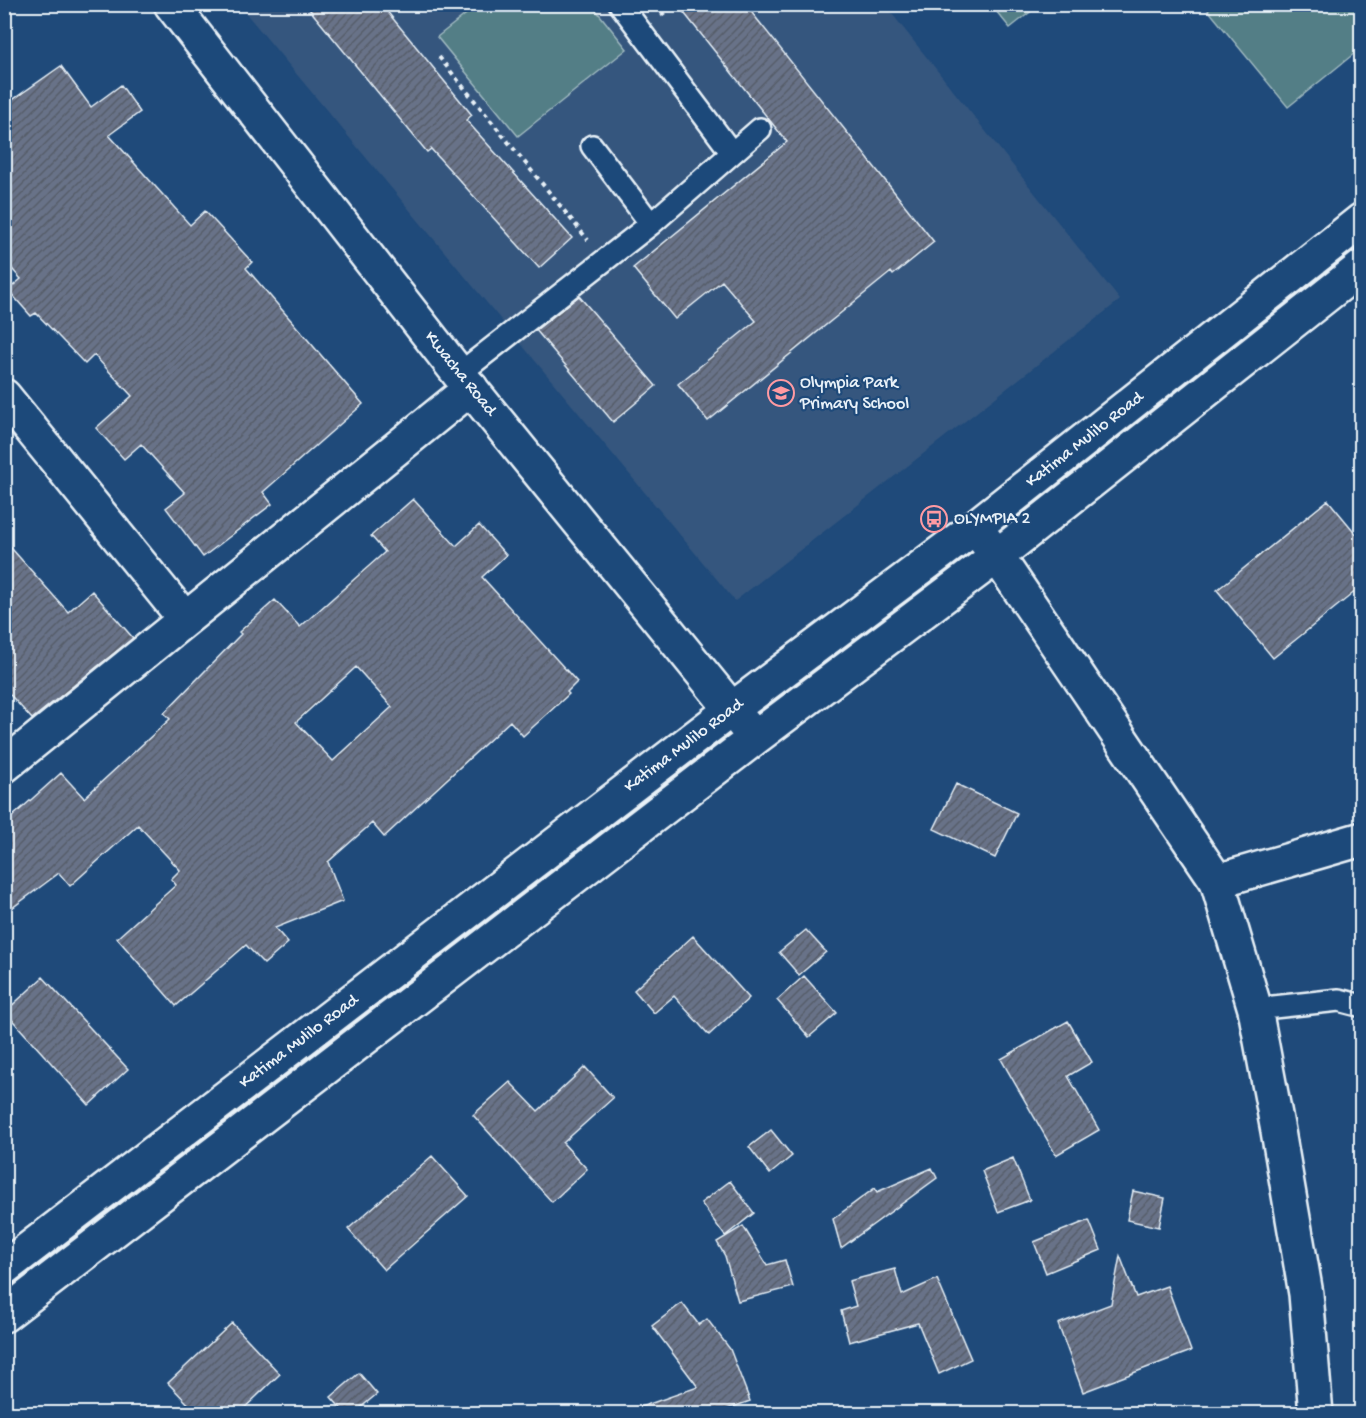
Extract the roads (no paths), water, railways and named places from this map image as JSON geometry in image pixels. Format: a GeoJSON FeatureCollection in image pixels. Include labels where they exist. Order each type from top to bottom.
{"type":"FeatureCollection","features":[{"type":"Feature","properties":{"kind":"main road","name":"Kwacha Road"},"geometry":{"type":"LineString","coordinates":[[171,4],[465,381],[755,738]]}},
{"type":"Feature","properties":{"kind":"main road","name":"Katima Mulilo Road"},"geometry":{"type":"LineString","coordinates":[[4,1269],[732,709],[975,527],[1362,220]]}},
{"type":"Feature","properties":{"kind":"main road","name":"Katima Mulilo Road"},"geometry":{"type":"LineString","coordinates":[[4,1315],[755,738],[997,556],[1362,267]]}},
{"type":"Feature","properties":{"kind":"main road"},"geometry":{"type":"LineString","coordinates":[[4,766],[185,619],[465,381]]}},
{"type":"Feature","properties":{"kind":"main road"},"geometry":{"type":"LineString","coordinates":[[4,396],[185,619]]}},
{"type":"Feature","properties":{"kind":"main road"},"geometry":{"type":"LineString","coordinates":[[975,527],[1217,881],[1255,1009],[1306,1294],[1316,1413]]}},
{"type":"Feature","properties":{"kind":"main road"},"geometry":{"type":"LineString","coordinates":[[1217,881],[1362,839]]}},
{"type":"Feature","properties":{"kind":"lane"},"geometry":{"type":"LineString","coordinates":[[620,4],[732,153]]}},
{"type":"Feature","properties":{"kind":"lane"},"geometry":{"type":"LineString","coordinates":[[465,381],[760,129]]}},
{"type":"Feature","properties":{"kind":"lane"},"geometry":{"type":"LineString","coordinates":[[592,146],[651,224]]}},
{"type":"Feature","properties":{"kind":"lane"},"geometry":{"type":"LineString","coordinates":[[1255,1009],[1339,1000],[1362,1006]]}},
{"type":"Feature","properties":{"kind":"place","name":"Olympia Park Primary School"},"geometry":{"type":"Point","coordinates":[781,393]}},
{"type":"Feature","properties":{"kind":"place","name":"OLYMPIA 2"},"geometry":{"type":"Point","coordinates":[934,519]}}]}
